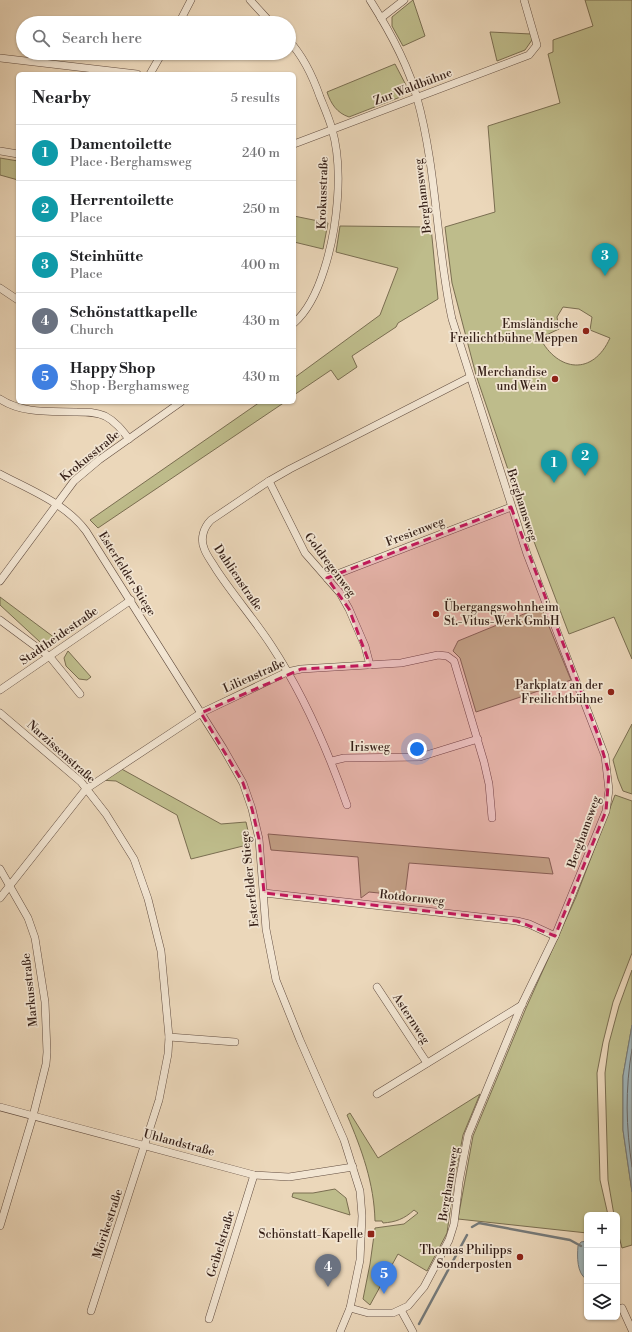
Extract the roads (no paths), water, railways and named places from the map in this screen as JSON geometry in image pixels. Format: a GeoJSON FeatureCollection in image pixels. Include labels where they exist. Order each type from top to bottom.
{"type":"FeatureCollection","features":[{"type":"Feature","properties":{"kind":"street"},"geometry":{"type":"LineString","coordinates":[[183,16],[191,0]]}},
{"type":"Feature","properties":{"kind":"street"},"geometry":{"type":"LineString","coordinates":[[250,0],[265,16]]}},
{"type":"Feature","properties":{"kind":"street","name":"Berghamsweg"},"geometry":{"type":"LineString","coordinates":[[350,1308],[368,1313],[384,1314],[401,1310],[418,1296],[449,1240],[454,1224],[459,1182],[468,1135],[522,1004],[555,936],[606,811],[609,799],[609,773],[605,756],[527,554],[452,319],[444,286],[429,155],[417,97],[407,71],[381,18],[370,0]]}},
{"type":"Feature","properties":{"kind":"street"},"geometry":{"type":"LineString","coordinates":[[381,18],[404,0]]}},
{"type":"Feature","properties":{"kind":"street","name":"Zur Waldbühne"},"geometry":{"type":"LineString","coordinates":[[296,143],[529,55],[536,45],[524,0]]}},
{"type":"Feature","properties":{"kind":"street","name":"Krokusstraße"},"geometry":{"type":"LineString","coordinates":[[296,51],[308,69],[332,130],[337,161],[337,204],[331,245],[320,283],[310,302],[296,320]]}},
{"type":"Feature","properties":{"kind":"street"},"geometry":{"type":"LineString","coordinates":[[0,58],[16,60]]}},
{"type":"Feature","properties":{"kind":"street"},"geometry":{"type":"LineString","coordinates":[[17,60],[120,72]]}},
{"type":"Feature","properties":{"kind":"street"},"geometry":{"type":"LineString","coordinates":[[151,72],[158,60]]}},
{"type":"Feature","properties":{"kind":"street"},"geometry":{"type":"LineString","coordinates":[[0,151],[16,154]]}},
{"type":"Feature","properties":{"kind":"street"},"geometry":{"type":"LineString","coordinates":[[0,288],[16,299]]}},
{"type":"Feature","properties":{"kind":"street","name":"Dahlienstraße"},"geometry":{"type":"LineString","coordinates":[[347,805],[332,761],[298,688],[259,628],[227,585],[204,549],[202,543],[204,531],[211,520],[269,481],[470,377]]}},
{"type":"Feature","properties":{"kind":"street"},"geometry":{"type":"LineString","coordinates":[[0,399],[7,404],[39,411],[94,412],[105,416],[114,422],[129,439]]}},
{"type":"Feature","properties":{"kind":"street","name":"Krokusstraße"},"geometry":{"type":"LineString","coordinates":[[0,581],[74,481],[178,404]]}},
{"type":"Feature","properties":{"kind":"street","name":"Esterfelder Stiege"},"geometry":{"type":"LineString","coordinates":[[0,474],[56,504],[74,517],[86,531],[131,600],[243,783],[260,839],[266,929],[276,980],[303,1047],[344,1140],[360,1191],[362,1235],[360,1260],[350,1308],[340,1332]]}},
{"type":"Feature","properties":{"kind":"street","name":"Goldregenweg"},"geometry":{"type":"LineString","coordinates":[[269,481],[305,553],[340,593],[349,609],[366,646],[370,665]]}},
{"type":"Feature","properties":{"kind":"street","name":"Fresienweg"},"geometry":{"type":"LineString","coordinates":[[327,578],[511,507]]}},
{"type":"Feature","properties":{"kind":"street","name":"Stadtheidestraße"},"geometry":{"type":"LineString","coordinates":[[0,690],[131,600]]}},
{"type":"Feature","properties":{"kind":"street"},"geometry":{"type":"LineString","coordinates":[[0,620],[50,657],[80,694]]}},
{"type":"Feature","properties":{"kind":"street","name":"Lilienstraße"},"geometry":{"type":"LineString","coordinates":[[0,898],[86,789],[201,713],[287,672],[301,669],[413,661],[438,655],[451,658],[457,668],[478,739],[489,784],[492,818]]}},
{"type":"Feature","properties":{"kind":"street","name":"Narzissenstraße"},"geometry":{"type":"LineString","coordinates":[[0,713],[81,782],[106,814],[134,858],[148,899],[161,951],[169,1037],[168,1054],[159,1100],[146,1145]]}},
{"type":"Feature","properties":{"kind":"street","name":"Irisweg"},"geometry":{"type":"LineString","coordinates":[[332,761],[344,758],[416,757],[431,754],[478,739]]}},
{"type":"Feature","properties":{"kind":"street","name":"Markusstraße"},"geometry":{"type":"LineString","coordinates":[[0,869],[28,918],[35,938],[45,1002],[46,1064],[33,1116],[0,1226]]}},
{"type":"Feature","properties":{"kind":"street","name":"Rotdornweg"},"geometry":{"type":"LineString","coordinates":[[264,893],[517,921],[529,924],[555,936]]}},
{"type":"Feature","properties":{"kind":"street","name":"Asternweg"},"geometry":{"type":"LineString","coordinates":[[377,987],[427,1063]]}},
{"type":"Feature","properties":{"kind":"street"},"geometry":{"type":"LineString","coordinates":[[377,1094],[522,1004]]}},
{"type":"Feature","properties":{"kind":"street"},"geometry":{"type":"LineString","coordinates":[[169,1037],[235,1042]]}},
{"type":"Feature","properties":{"kind":"street","name":"Uhlandstraße"},"geometry":{"type":"LineString","coordinates":[[0,1107],[254,1175],[289,1177],[353,1167]]}},
{"type":"Feature","properties":{"kind":"street","name":"Mörikestraße"},"geometry":{"type":"LineString","coordinates":[[91,1311],[146,1145]]}},
{"type":"Feature","properties":{"kind":"street","name":"Geibelstraße"},"geometry":{"type":"LineString","coordinates":[[209,1320],[254,1175]]}},
{"type":"Feature","properties":{"kind":"street"},"geometry":{"type":"LineString","coordinates":[[622,1308],[632,1330]]}},
{"type":"Feature","properties":{"kind":"street"},"geometry":{"type":"LineString","coordinates":[[401,1310],[413,1332]]}},
{"type":"Feature","properties":{"kind":"water"},"geometry":{"type":"Polygon","coordinates":[[[632,1025],[632,1192],[623,1130],[623,1076],[632,1025]]]}},
{"type":"Feature","properties":{"kind":"water"},"geometry":{"type":"Polygon","coordinates":[[[581,1242],[584,1242],[584,1277],[578,1264],[578,1246],[581,1242]]]}},
{"type":"Feature","properties":{"kind":"waterway"},"geometry":{"type":"LineString","coordinates":[[472,1227],[479,1223],[570,1240],[581,1246]]}},
{"type":"Feature","properties":{"kind":"waterway"},"geometry":{"type":"LineString","coordinates":[[419,1324],[467,1235]]}},
{"type":"Feature","properties":{"kind":"place","name":"Steinhütte"},"geometry":{"type":"Point","coordinates":[605,276]}},
{"type":"Feature","properties":{"kind":"place","name":"Emsländische Freilichtbühne Meppen"},"geometry":{"type":"Point","coordinates":[586,331]}},
{"type":"Feature","properties":{"kind":"place","name":"Merchandise und Wein"},"geometry":{"type":"Point","coordinates":[555,379]}},
{"type":"Feature","properties":{"kind":"place","name":"Herrentoilette"},"geometry":{"type":"Point","coordinates":[585,476]}},
{"type":"Feature","properties":{"kind":"place","name":"Damentoilette"},"geometry":{"type":"Point","coordinates":[554,483]}},
{"type":"Feature","properties":{"kind":"place","name":"Übergangswohnheim St.-Vitus-Werk GmbH"},"geometry":{"type":"Point","coordinates":[436,614]}},
{"type":"Feature","properties":{"kind":"place","name":"Parkplatz an der Freilichtbühne"},"geometry":{"type":"Point","coordinates":[611,692]}},
{"type":"Feature","properties":{"kind":"place","name":"Schönstatt-Kapelle"},"geometry":{"type":"Point","coordinates":[371,1234]}},
{"type":"Feature","properties":{"kind":"place","name":"Thomas Philipps Sonderposten"},"geometry":{"type":"Point","coordinates":[520,1257]}},
{"type":"Feature","properties":{"kind":"place","name":"Schönstattkapelle"},"geometry":{"type":"Point","coordinates":[328,1287]}},
{"type":"Feature","properties":{"kind":"place","name":"Happy Shop"},"geometry":{"type":"Point","coordinates":[384,1294]}}]}
